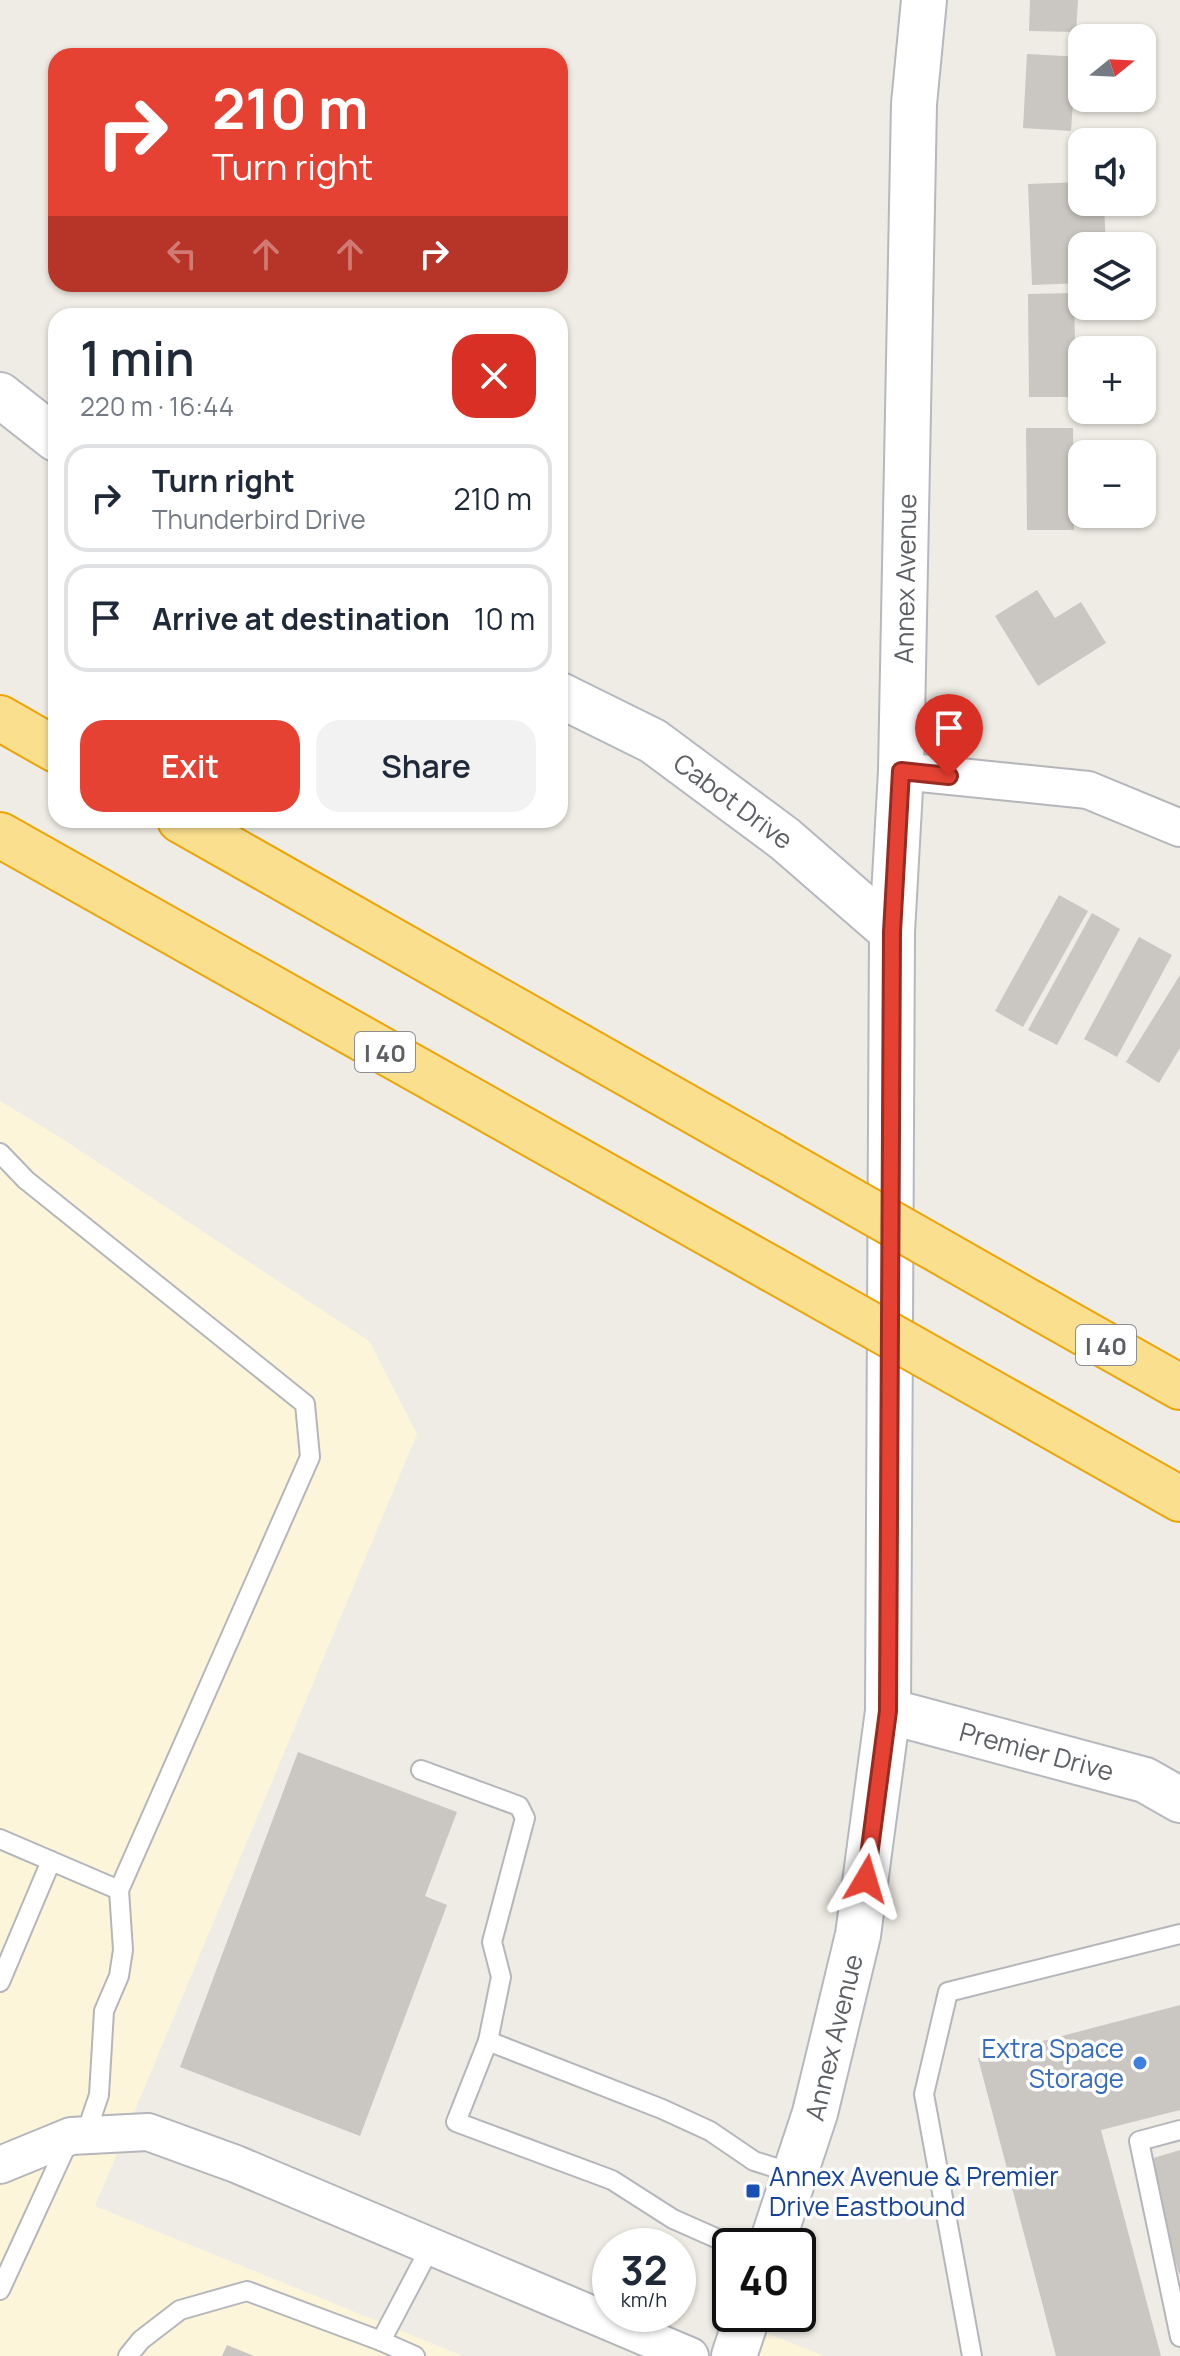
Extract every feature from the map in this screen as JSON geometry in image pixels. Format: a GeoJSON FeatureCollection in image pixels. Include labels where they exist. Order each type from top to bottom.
{"type":"FeatureCollection","features":[{"type":"Feature","properties":{"kind":"highway"},"geometry":{"type":"LineString","coordinates":[[0,718],[48,745]]}},
{"type":"Feature","properties":{"kind":"highway","name":"I 40"},"geometry":{"type":"LineString","coordinates":[[194,828],[1180,1387]]}},
{"type":"Feature","properties":{"kind":"highway","name":"I 40"},"geometry":{"type":"LineString","coordinates":[[0,835],[1180,1499]]}},
{"type":"Feature","properties":{"kind":"street","name":"Annex Avenue"},"geometry":{"type":"LineString","coordinates":[[777,2228],[815,2113],[858,1935],[888,1711],[892,932],[901,771],[914,104],[924,0]]}},
{"type":"Feature","properties":{"kind":"street"},"geometry":{"type":"LineString","coordinates":[[0,395],[48,433]]}},
{"type":"Feature","properties":{"kind":"street","name":"Cabot Drive"},"geometry":{"type":"LineString","coordinates":[[568,699],[653,741],[785,839],[892,932]]}},
{"type":"Feature","properties":{"kind":"street"},"geometry":{"type":"LineString","coordinates":[[901,771],[1088,790],[1180,828]]}},
{"type":"Feature","properties":{"kind":"street","name":"Premier Drive"},"geometry":{"type":"LineString","coordinates":[[888,1711],[1145,1780],[1180,1800]]}},
{"type":"Feature","properties":{"kind":"street"},"geometry":{"type":"LineString","coordinates":[[0,2165],[78,2134],[148,2132],[236,2164],[690,2356]]}},
{"type":"Feature","properties":{"kind":"street"},"geometry":{"type":"LineString","coordinates":[[734,2356],[742,2332]]}},
{"type":"Feature","properties":{"kind":"lane"},"geometry":{"type":"LineString","coordinates":[[0,1153],[26,1180],[305,1404],[310,1457],[119,1890],[123,1950],[119,1976],[104,2011],[99,2095],[0,2290]]}},
{"type":"Feature","properties":{"kind":"lane"},"geometry":{"type":"LineString","coordinates":[[421,1770],[519,1806],[525,1818],[492,1942],[501,1977],[488,2041],[456,2122],[612,2180],[673,2219],[712,2236]]}},
{"type":"Feature","properties":{"kind":"lane"},"geometry":{"type":"LineString","coordinates":[[0,1839],[119,1890]]}},
{"type":"Feature","properties":{"kind":"lane"},"geometry":{"type":"LineString","coordinates":[[0,1982],[51,1861]]}},
{"type":"Feature","properties":{"kind":"lane"},"geometry":{"type":"LineString","coordinates":[[972,2356],[924,2094],[948,1992],[1180,1934]]}},
{"type":"Feature","properties":{"kind":"lane"},"geometry":{"type":"LineString","coordinates":[[488,2041],[662,2109],[710,2131],[754,2161],[795,2174]]}},
{"type":"Feature","properties":{"kind":"lane"},"geometry":{"type":"LineString","coordinates":[[1180,2130],[1139,2141],[1180,2337]]}},
{"type":"Feature","properties":{"kind":"lane"},"geometry":{"type":"LineString","coordinates":[[381,2341],[431,2246]]}},
{"type":"Feature","properties":{"kind":"lane"},"geometry":{"type":"LineString","coordinates":[[128,2356],[141,2340],[180,2310],[247,2291],[415,2356]]}},
{"type":"Feature","properties":{"kind":"lane"},"geometry":{"type":"LineString","coordinates":[[141,2340],[152,2356]]}},
{"type":"Feature","properties":{"kind":"shaded area"},"geometry":{"type":"Polygon","coordinates":[[[0,1101],[369,1341],[417,1434],[95,2206],[463,2356],[0,2356],[0,1101]]]}},
{"type":"Feature","properties":{"kind":"shaded area"},"geometry":{"type":"Polygon","coordinates":[[[762,2332],[764,2332],[824,2356],[752,2356],[762,2332]]]}},
{"type":"Feature","properties":{"kind":"building"},"geometry":{"type":"Polygon","coordinates":[[[1030,0],[1078,0],[1076,24],[1068,24],[1068,32],[1029,31],[1030,0]]]}},
{"type":"Feature","properties":{"kind":"building"},"geometry":{"type":"Polygon","coordinates":[[[1027,54],[1068,56],[1068,112],[1072,112],[1071,128],[1068,131],[1023,128],[1027,54]]]}},
{"type":"Feature","properties":{"kind":"building"},"geometry":{"type":"Polygon","coordinates":[[[1068,183],[1068,216],[1105,216],[1105,232],[1068,232],[1068,284],[1032,285],[1028,184],[1068,183]]]}},
{"type":"Feature","properties":{"kind":"building"},"geometry":{"type":"Polygon","coordinates":[[[1068,293],[1068,320],[1075,320],[1075,336],[1068,336],[1068,397],[1029,397],[1028,294],[1068,293]]]}},
{"type":"Feature","properties":{"kind":"building"},"geometry":{"type":"Polygon","coordinates":[[[1026,428],[1073,428],[1073,440],[1068,440],[1068,528],[1074,530],[1027,530],[1026,428]]]}},
{"type":"Feature","properties":{"kind":"building"},"geometry":{"type":"Polygon","coordinates":[[[1037,590],[1055,618],[1081,602],[1106,643],[1038,686],[995,616],[1037,590]]]}},
{"type":"Feature","properties":{"kind":"building"},"geometry":{"type":"Polygon","coordinates":[[[1059,895],[1088,911],[1023,1027],[995,1011],[1059,895]]]}},
{"type":"Feature","properties":{"kind":"building"},"geometry":{"type":"Polygon","coordinates":[[[1092,913],[1120,929],[1057,1045],[1028,1030],[1092,913]]]}},
{"type":"Feature","properties":{"kind":"building"},"geometry":{"type":"Polygon","coordinates":[[[1139,937],[1172,955],[1117,1057],[1084,1039],[1139,937]]]}},
{"type":"Feature","properties":{"kind":"building"},"geometry":{"type":"Polygon","coordinates":[[[1180,975],[1180,1048],[1159,1083],[1126,1062],[1180,975]]]}},
{"type":"Feature","properties":{"kind":"building"},"geometry":{"type":"Polygon","coordinates":[[[298,1752],[457,1812],[425,1896],[447,1905],[360,2136],[180,2067],[298,1752]]]}},
{"type":"Feature","properties":{"kind":"building"},"geometry":{"type":"Polygon","coordinates":[[[1180,2005],[1180,2110],[1101,2130],[1161,2356],[1056,2356],[978,2058],[1180,2005]]]}},
{"type":"Feature","properties":{"kind":"building"},"geometry":{"type":"Polygon","coordinates":[[[1180,2150],[1180,2274],[1179,2274],[1147,2160],[1180,2150]]]}},
{"type":"Feature","properties":{"kind":"building"},"geometry":{"type":"Polygon","coordinates":[[[227,2345],[254,2356],[222,2356],[227,2345]]]}},
{"type":"Feature","properties":{"kind":"place","name":"Extra Space Storage"},"geometry":{"type":"Point","coordinates":[1140,2063]}},
{"type":"Feature","properties":{"kind":"place","name":"Annex Avenue & Premier Drive Eastbound"},"geometry":{"type":"Point","coordinates":[753,2191]}},
{"type":"Feature","properties":{"kind":"route"},"geometry":{"type":"LineString","coordinates":[[866,1879],[888,1711],[892,932],[901,771],[949,776]]}}]}
